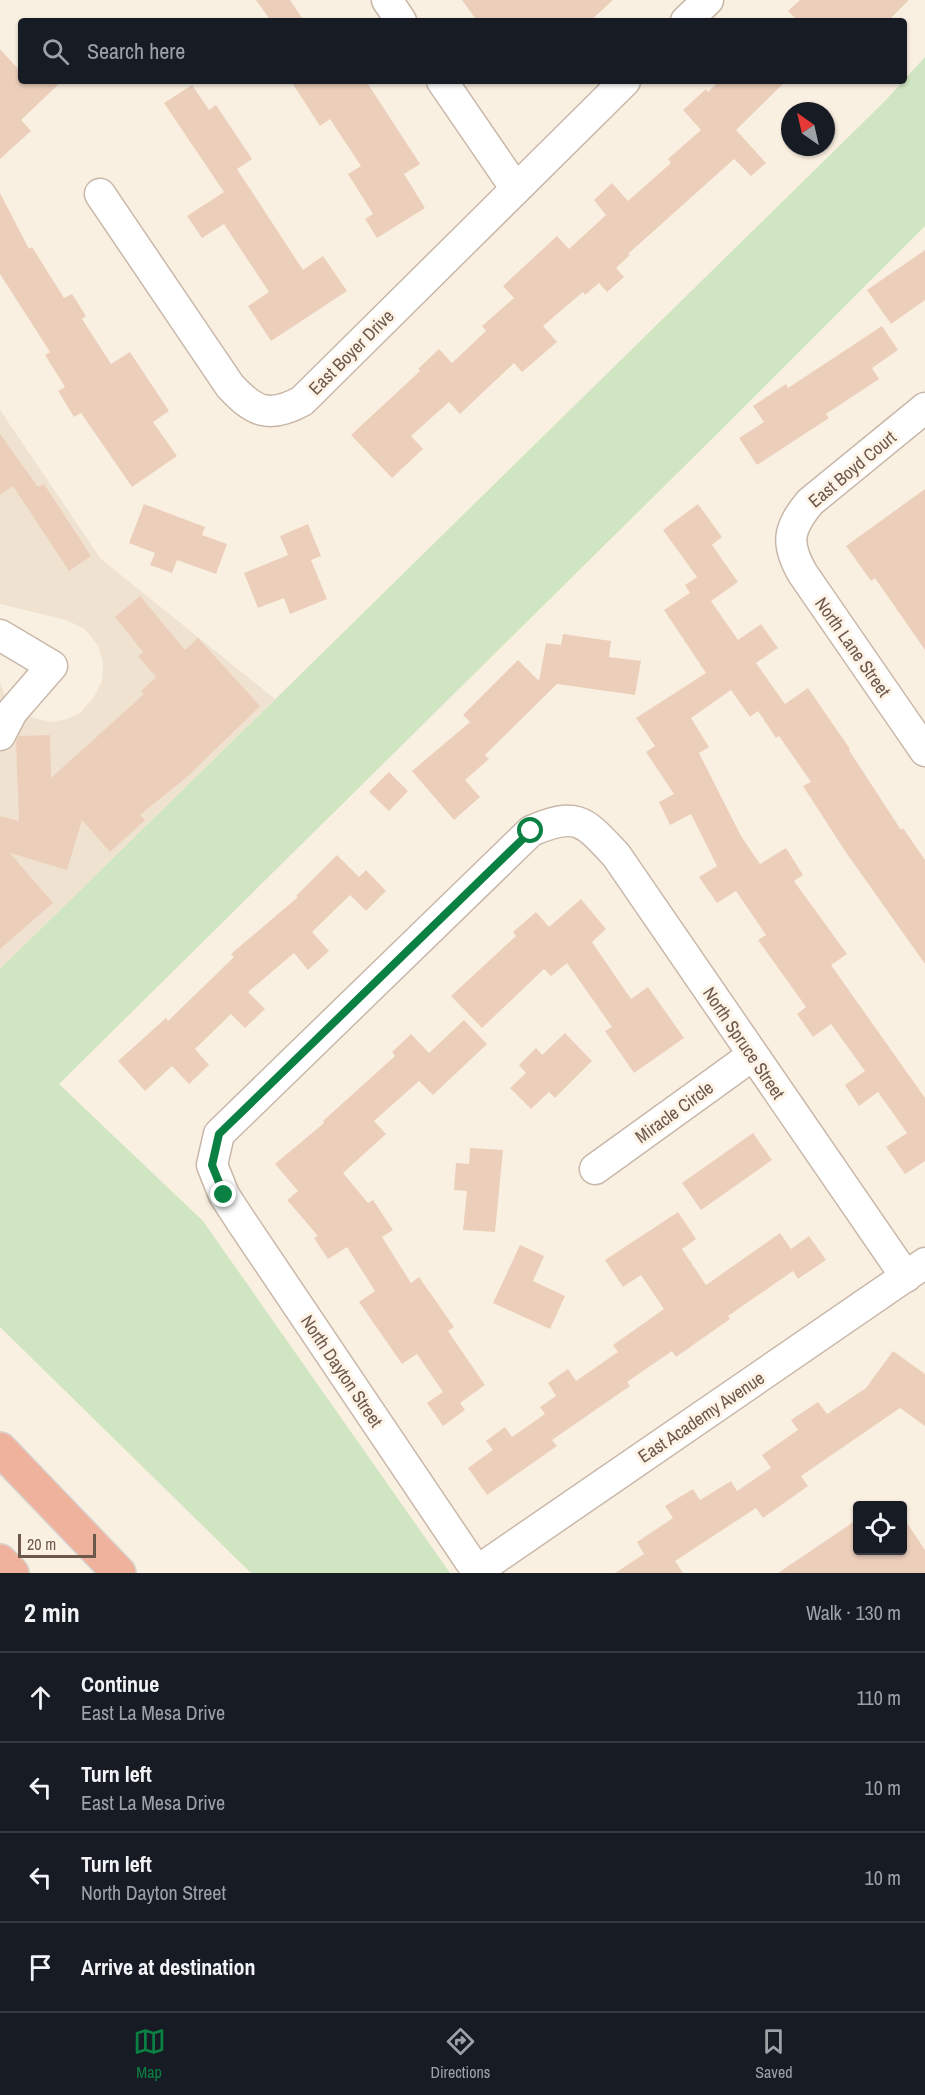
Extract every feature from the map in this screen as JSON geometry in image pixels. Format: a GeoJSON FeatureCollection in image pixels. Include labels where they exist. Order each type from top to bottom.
{"type":"FeatureCollection","features":[{"type":"Feature","properties":{"kind":"highway"},"geometry":{"type":"LineString","coordinates":[[0,1449],[119,1573]]}},
{"type":"Feature","properties":{"kind":"highway"},"geometry":{"type":"LineString","coordinates":[[0,1561],[12,1573]]}},
{"type":"Feature","properties":{"kind":"street"},"geometry":{"type":"LineString","coordinates":[[387,0],[399,18]]}},
{"type":"Feature","properties":{"kind":"street"},"geometry":{"type":"LineString","coordinates":[[689,18],[708,0]]}},
{"type":"Feature","properties":{"kind":"street"},"geometry":{"type":"LineString","coordinates":[[444,84],[516,189]]}},
{"type":"Feature","properties":{"kind":"street","name":"East Boyer Drive"},"geometry":{"type":"LineString","coordinates":[[100,194],[230,386],[254,409],[278,411],[302,401],[623,84]]}},
{"type":"Feature","properties":{"kind":"street","name":"East Boyd Court"},"geometry":{"type":"LineString","coordinates":[[790,539],[796,518],[810,502],[925,408]]}},
{"type":"Feature","properties":{"kind":"street","name":"North Lane Street"},"geometry":{"type":"LineString","coordinates":[[790,539],[793,557],[803,574],[925,751]]}},
{"type":"Feature","properties":{"kind":"street"},"geometry":{"type":"LineString","coordinates":[[0,635],[52,666],[12,712],[0,735]]}},
{"type":"Feature","properties":{"kind":"street","name":"North Spruce Street"},"geometry":{"type":"LineString","coordinates":[[212,1165],[219,1134],[508,851],[531,831],[552,822],[573,821],[588,825],[616,855],[753,1055],[915,1270]]}},
{"type":"Feature","properties":{"kind":"street","name":"Miracle Circle"},"geometry":{"type":"LineString","coordinates":[[595,1168],[753,1055]]}},
{"type":"Feature","properties":{"kind":"street","name":"North Dayton Street"},"geometry":{"type":"LineString","coordinates":[[212,1165],[224,1195],[478,1572]]}},
{"type":"Feature","properties":{"kind":"street","name":"East Academy Avenue"},"geometry":{"type":"LineString","coordinates":[[478,1572],[915,1270]]}},
{"type":"Feature","properties":{"kind":"shaded area"},"geometry":{"type":"Polygon","coordinates":[[[0,410],[101,559],[275,699],[0,969],[0,683],[6,697],[20,711],[34,718],[52,722],[67,719],[80,713],[94,697],[102,681],[103,662],[98,646],[85,629],[66,620],[0,604],[0,410]]]}},
{"type":"Feature","properties":{"kind":"green space"},"geometry":{"type":"Polygon","coordinates":[[[925,57],[925,226],[59,1084],[203,1221],[450,1573],[251,1573],[0,1327],[0,969],[829,156],[835,156],[835,150],[900,84],[907,84],[907,77],[925,57]]]}},
{"type":"Feature","properties":{"kind":"building"},"geometry":{"type":"Polygon","coordinates":[[[256,0],[290,0],[302,18],[269,18],[256,0]]]}},
{"type":"Feature","properties":{"kind":"building"},"geometry":{"type":"Polygon","coordinates":[[[462,0],[613,0],[593,18],[475,18],[462,0]]]}},
{"type":"Feature","properties":{"kind":"building"},"geometry":{"type":"Polygon","coordinates":[[[800,0],[909,0],[891,18],[795,18],[788,11],[800,0]]]}},
{"type":"Feature","properties":{"kind":"building"},"geometry":{"type":"Polygon","coordinates":[[[0,49],[18,69],[18,84],[59,84],[21,120],[31,131],[0,159],[0,49]]]}},
{"type":"Feature","properties":{"kind":"building"},"geometry":{"type":"Polygon","coordinates":[[[293,84],[368,84],[420,164],[404,174],[425,208],[377,238],[365,219],[373,214],[348,174],[361,166],[330,119],[320,126],[293,84]]]}},
{"type":"Feature","properties":{"kind":"building"},"geometry":{"type":"Polygon","coordinates":[[[716,84],[783,84],[736,130],[766,163],[751,176],[734,159],[628,254],[630,255],[616,268],[624,277],[607,292],[599,283],[585,295],[583,292],[543,326],[557,342],[522,372],[514,363],[460,414],[449,402],[411,436],[423,449],[392,478],[351,435],[420,371],[418,369],[439,349],[452,363],[486,331],[482,326],[514,298],[503,286],[557,236],[569,249],[606,215],[594,200],[612,183],[628,201],[671,163],[668,159],[701,130],[683,110],[706,89],[708,92],[716,84]]]}},
{"type":"Feature","properties":{"kind":"building"},"geometry":{"type":"Polygon","coordinates":[[[192,85],[209,110],[216,105],[252,159],[237,169],[303,270],[323,256],[347,291],[271,341],[248,306],[269,292],[224,224],[202,238],[187,216],[224,192],[164,103],[192,85]]]}},
{"type":"Feature","properties":{"kind":"building"},"geometry":{"type":"Polygon","coordinates":[[[0,193],[29,249],[32,247],[64,298],[72,294],[86,316],[82,319],[111,364],[130,352],[169,411],[153,422],[177,456],[132,487],[81,413],[74,417],[58,391],[65,387],[45,355],[50,352],[0,274],[0,193]]]}},
{"type":"Feature","properties":{"kind":"building"},"geometry":{"type":"Polygon","coordinates":[[[925,250],[925,300],[891,324],[867,290],[925,250]]]}},
{"type":"Feature","properties":{"kind":"building"},"geometry":{"type":"Polygon","coordinates":[[[882,326],[898,350],[872,368],[879,379],[826,414],[829,418],[757,465],[739,438],[764,422],[753,406],[786,384],[788,388],[882,326]]]}},
{"type":"Feature","properties":{"kind":"building"},"geometry":{"type":"Polygon","coordinates":[[[0,434],[38,487],[44,484],[91,556],[69,571],[13,486],[0,495],[0,434]]]}},
{"type":"Feature","properties":{"kind":"building"},"geometry":{"type":"Polygon","coordinates":[[[925,489],[925,650],[875,578],[871,581],[846,546],[925,489]]]}},
{"type":"Feature","properties":{"kind":"building"},"geometry":{"type":"Polygon","coordinates":[[[144,504],[205,527],[202,535],[227,544],[216,574],[177,560],[172,573],[150,565],[155,553],[129,543],[144,504]]]}},
{"type":"Feature","properties":{"kind":"building"},"geometry":{"type":"Polygon","coordinates":[[[698,504],[722,537],[712,545],[738,582],[711,601],[738,640],[761,624],[778,648],[756,663],[785,704],[808,688],[901,830],[903,828],[925,860],[925,964],[845,851],[803,786],[811,782],[779,736],[776,738],[758,711],[750,717],[731,690],[691,718],[709,747],[699,753],[741,836],[760,864],[786,848],[803,875],[794,881],[847,954],[831,965],[925,1098],[925,1161],[905,1174],[886,1147],[907,1133],[878,1092],[859,1106],[845,1085],[865,1071],[831,1024],[813,1037],[797,1014],[806,1007],[758,940],[766,935],[736,891],[717,903],[699,877],[717,866],[691,814],[670,825],[659,802],[674,794],[646,752],[655,746],[636,718],[706,673],[664,610],[690,593],[685,585],[697,577],[663,530],[698,504]]]}},
{"type":"Feature","properties":{"kind":"building"},"geometry":{"type":"Polygon","coordinates":[[[308,524],[321,556],[311,560],[327,599],[290,614],[284,598],[258,608],[244,573],[288,555],[280,536],[308,524]]]}},
{"type":"Feature","properties":{"kind":"building"},"geometry":{"type":"Polygon","coordinates":[[[140,596],[185,650],[198,638],[260,706],[188,776],[140,815],[145,820],[110,852],[82,820],[67,870],[10,853],[53,903],[0,949],[0,816],[19,821],[16,742],[19,736],[50,735],[51,778],[144,694],[141,691],[156,677],[138,656],[143,652],[115,617],[140,596]]]}},
{"type":"Feature","properties":{"kind":"building"},"geometry":{"type":"Polygon","coordinates":[[[563,634],[611,641],[609,657],[641,661],[635,695],[557,684],[485,755],[489,759],[465,780],[480,797],[454,820],[412,771],[470,722],[463,715],[518,660],[539,681],[546,643],[561,645],[563,634]]]}},
{"type":"Feature","properties":{"kind":"building"},"geometry":{"type":"Polygon","coordinates":[[[389,772],[408,791],[389,811],[369,792],[389,772]]]}},
{"type":"Feature","properties":{"kind":"building"},"geometry":{"type":"Polygon","coordinates":[[[337,855],[359,877],[366,870],[386,891],[366,911],[350,895],[312,932],[329,951],[308,970],[294,953],[248,992],[265,1009],[245,1028],[231,1014],[195,1049],[209,1065],[189,1084],[172,1066],[145,1091],[118,1061],[166,1018],[168,1021],[234,957],[231,954],[298,897],[296,896],[337,855]]]}},
{"type":"Feature","properties":{"kind":"building"},"geometry":{"type":"Polygon","coordinates":[[[581,899],[606,929],[592,942],[631,999],[648,987],[684,1038],[634,1073],[605,1031],[612,1027],[567,963],[551,976],[544,969],[482,1028],[451,996],[516,936],[513,932],[536,912],[549,927],[581,899]]]}},
{"type":"Feature","properties":{"kind":"building"},"geometry":{"type":"Polygon","coordinates":[[[464,1020],[487,1044],[433,1095],[419,1081],[374,1121],[386,1134],[343,1173],[368,1203],[373,1200],[393,1230],[382,1237],[411,1283],[419,1277],[454,1327],[448,1331],[485,1385],[460,1403],[465,1410],[443,1426],[427,1403],[443,1392],[417,1354],[402,1364],[359,1302],[375,1291],[347,1247],[328,1259],[314,1238],[318,1236],[287,1200],[298,1191],[275,1164],[324,1123],[323,1121],[395,1056],[392,1052],[411,1034],[429,1053],[464,1020]]]}},
{"type":"Feature","properties":{"kind":"building"},"geometry":{"type":"Polygon","coordinates":[[[565,1033],[592,1061],[555,1098],[549,1092],[531,1109],[510,1088],[526,1073],[519,1065],[536,1048],[542,1055],[565,1033]]]}},
{"type":"Feature","properties":{"kind":"building"},"geometry":{"type":"Polygon","coordinates":[[[753,1133],[772,1160],[701,1210],[682,1183],[753,1133]]]}},
{"type":"Feature","properties":{"kind":"building"},"geometry":{"type":"Polygon","coordinates":[[[470,1148],[503,1150],[495,1232],[463,1230],[467,1191],[454,1190],[456,1163],[469,1164],[470,1148]]]}},
{"type":"Feature","properties":{"kind":"building"},"geometry":{"type":"Polygon","coordinates":[[[678,1212],[696,1239],[682,1249],[706,1285],[780,1233],[791,1249],[809,1236],[826,1260],[798,1279],[793,1271],[728,1316],[730,1319],[676,1357],[672,1351],[627,1382],[630,1386],[552,1440],[557,1446],[487,1495],[468,1468],[493,1450],[486,1441],[505,1427],[512,1437],[545,1414],[540,1407],[556,1396],[548,1383],[568,1369],[576,1381],[618,1352],[613,1345],[664,1309],[641,1275],[623,1287],[605,1260],[678,1212]]]}},
{"type":"Feature","properties":{"kind":"building"},"geometry":{"type":"Polygon","coordinates":[[[520,1245],[544,1256],[533,1281],[565,1296],[550,1329],[493,1303],[520,1245]]]}},
{"type":"Feature","properties":{"kind":"building"},"geometry":{"type":"Polygon","coordinates":[[[893,1351],[925,1374],[925,1426],[900,1408],[801,1476],[808,1486],[763,1518],[756,1508],[675,1561],[683,1573],[615,1573],[644,1554],[637,1542],[673,1518],[665,1506],[693,1489],[700,1500],[731,1481],[737,1491],[771,1468],[762,1455],[798,1430],[791,1420],[818,1402],[827,1414],[866,1388],[893,1351]]]}},
{"type":"Feature","properties":{"kind":"building"},"geometry":{"type":"Polygon","coordinates":[[[853,1522],[853,1555],[907,1555],[907,1523],[925,1550],[925,1573],[778,1573],[853,1522]]]}},
{"type":"Feature","properties":{"kind":"route"},"geometry":{"type":"LineString","coordinates":[[224,1195],[212,1165],[219,1134],[531,831]]}}]}
